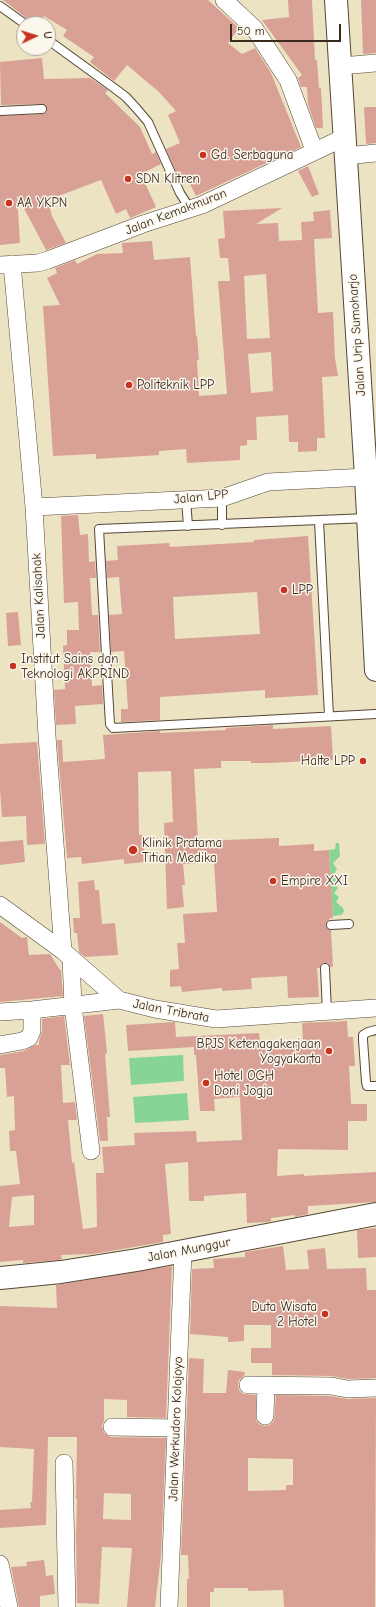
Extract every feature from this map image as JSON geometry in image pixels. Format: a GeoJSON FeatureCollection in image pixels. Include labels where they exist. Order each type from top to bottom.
{"type":"FeatureCollection","features":[{"type":"Feature","properties":{"kind":"main road","name":"Jalan Urip Sumoharjo"},"geometry":{"type":"LineString","coordinates":[[336,0],[368,518],[373,560],[376,670]]}},
{"type":"Feature","properties":{"kind":"main road","name":"Jalan Munggur"},"geometry":{"type":"LineString","coordinates":[[0,1278],[62,1272],[182,1252],[376,1214]]}},
{"type":"Feature","properties":{"kind":"street"},"geometry":{"type":"LineString","coordinates":[[224,0],[254,28],[288,80],[314,150]]}},
{"type":"Feature","properties":{"kind":"street"},"geometry":{"type":"LineString","coordinates":[[341,66],[376,63]]}},
{"type":"Feature","properties":{"kind":"street","name":"Jalan Kemakmuran"},"geometry":{"type":"LineString","coordinates":[[6,265],[38,263],[48,260],[143,224],[190,209],[314,150],[345,146],[376,153]]}},
{"type":"Feature","properties":{"kind":"street","name":"Jalan Kalisahak"},"geometry":{"type":"LineString","coordinates":[[6,265],[34,507],[47,736],[67,954],[91,1151]]}},
{"type":"Feature","properties":{"kind":"street","name":"Jalan LPP"},"geometry":{"type":"LineString","coordinates":[[34,507],[222,498],[268,482],[366,477]]}},
{"type":"Feature","properties":{"kind":"street","name":"Jalan Tribrata"},"geometry":{"type":"LineString","coordinates":[[0,904],[67,954],[119,1000],[155,1009],[216,1019],[376,1008]]}},
{"type":"Feature","properties":{"kind":"street"},"geometry":{"type":"LineString","coordinates":[[0,1012],[73,1006],[119,1000]]}},
{"type":"Feature","properties":{"kind":"street"},"geometry":{"type":"LineString","coordinates":[[0,1045],[22,1041],[29,1038],[32,1031],[32,1010]]}},
{"type":"Feature","properties":{"kind":"street","name":"Jalan Werkudoro Kolojoyo"},"geometry":{"type":"LineString","coordinates":[[170,1607],[182,1252]]}},
{"type":"Feature","properties":{"kind":"street"},"geometry":{"type":"LineString","coordinates":[[248,1385],[331,1386],[347,1389],[376,1388]]}},
{"type":"Feature","properties":{"kind":"street"},"geometry":{"type":"LineString","coordinates":[[265,1416],[266,1385]]}},
{"type":"Feature","properties":{"kind":"street"},"geometry":{"type":"LineString","coordinates":[[112,1427],[176,1428]]}},
{"type":"Feature","properties":{"kind":"street"},"geometry":{"type":"LineString","coordinates":[[64,1463],[67,1607]]}},
{"type":"Feature","properties":{"kind":"street"},"geometry":{"type":"LineString","coordinates":[[0,1564],[9,1607]]}},
{"type":"Feature","properties":{"kind":"lane"},"geometry":{"type":"LineString","coordinates":[[0,6],[16,18]]}},
{"type":"Feature","properties":{"kind":"lane"},"geometry":{"type":"LineString","coordinates":[[56,46],[110,85],[137,109],[148,122],[180,193],[190,209]]}},
{"type":"Feature","properties":{"kind":"lane"},"geometry":{"type":"LineString","coordinates":[[0,111],[42,109]]}},
{"type":"Feature","properties":{"kind":"lane"},"geometry":{"type":"LineString","coordinates":[[222,498],[222,525]]}},
{"type":"Feature","properties":{"kind":"lane"},"geometry":{"type":"LineString","coordinates":[[186,499],[188,526]]}},
{"type":"Feature","properties":{"kind":"lane"},"geometry":{"type":"LineString","coordinates":[[368,518],[99,529],[111,727],[121,729],[376,714]]}},
{"type":"Feature","properties":{"kind":"lane"},"geometry":{"type":"LineString","coordinates":[[319,520],[329,716]]}},
{"type":"Feature","properties":{"kind":"lane"},"geometry":{"type":"LineString","coordinates":[[331,925],[348,924]]}},
{"type":"Feature","properties":{"kind":"lane"},"geometry":{"type":"LineString","coordinates":[[325,968],[327,1012]]}},
{"type":"Feature","properties":{"kind":"lane"},"geometry":{"type":"LineString","coordinates":[[376,1030],[363,1035],[367,1086],[376,1086]]}},
{"type":"Feature","properties":{"kind":"green space"},"geometry":{"type":"Polygon","coordinates":[[[336,843],[339,843],[340,856],[333,863],[337,869],[334,874],[338,879],[334,884],[338,888],[334,893],[339,897],[336,902],[343,908],[344,912],[341,915],[333,916],[329,850],[335,849],[336,843]]]}},
{"type":"Feature","properties":{"kind":"green space"},"geometry":{"type":"Polygon","coordinates":[[[183,1055],[184,1081],[131,1085],[129,1058],[183,1055]]]}},
{"type":"Feature","properties":{"kind":"green space"},"geometry":{"type":"Polygon","coordinates":[[[187,1093],[189,1120],[135,1123],[133,1097],[187,1093]]]}},
{"type":"Feature","properties":{"kind":"building"},"geometry":{"type":"Polygon","coordinates":[[[3,0],[208,0],[239,28],[228,43],[242,54],[255,48],[271,73],[301,147],[276,159],[275,156],[275,159],[196,196],[188,180],[181,183],[166,149],[180,143],[168,115],[176,111],[159,92],[127,65],[114,81],[90,62],[94,57],[63,36],[67,30],[56,23],[56,16],[24,16],[3,0]]]}},
{"type":"Feature","properties":{"kind":"building"},"geometry":{"type":"Polygon","coordinates":[[[288,0],[312,0],[315,60],[317,60],[319,88],[321,88],[323,128],[316,128],[308,104],[307,87],[301,87],[298,78],[302,75],[262,20],[289,17],[288,0]]]}},
{"type":"Feature","properties":{"kind":"building"},"geometry":{"type":"Polygon","coordinates":[[[361,0],[376,0],[376,53],[363,54],[361,0]]]}},
{"type":"Feature","properties":{"kind":"building"},"geometry":{"type":"Polygon","coordinates":[[[42,58],[44,79],[90,78],[108,90],[105,93],[140,127],[152,154],[156,152],[161,164],[141,174],[156,207],[130,218],[126,209],[116,214],[101,180],[48,200],[52,216],[66,243],[46,250],[17,195],[20,243],[0,245],[0,116],[42,114],[45,113],[47,109],[46,106],[42,104],[1,105],[0,62],[42,58]]]}},
{"type":"Feature","properties":{"kind":"building"},"geometry":{"type":"Polygon","coordinates":[[[364,107],[376,107],[376,143],[366,144],[364,107]]]}},
{"type":"Feature","properties":{"kind":"building"},"geometry":{"type":"Polygon","coordinates":[[[308,166],[319,194],[312,197],[298,171],[308,166]]]}},
{"type":"Feature","properties":{"kind":"building"},"geometry":{"type":"Polygon","coordinates":[[[282,208],[256,224],[278,223],[279,241],[302,240],[301,222],[314,221],[313,212],[330,210],[332,238],[314,239],[318,313],[333,312],[335,358],[338,376],[322,377],[325,438],[317,438],[317,451],[298,452],[298,442],[289,442],[288,415],[256,417],[257,440],[247,440],[247,445],[240,446],[240,460],[187,463],[186,449],[159,451],[159,455],[96,459],[96,454],[53,456],[43,306],[60,305],[47,278],[57,273],[55,268],[75,260],[77,264],[97,254],[123,253],[122,243],[152,241],[154,260],[190,257],[199,360],[197,360],[199,396],[227,394],[218,281],[230,281],[228,258],[220,258],[218,239],[225,238],[223,211],[282,208]],[[266,274],[244,276],[247,339],[270,338],[266,274]],[[271,352],[248,354],[251,393],[273,391],[271,352]]]}},
{"type":"Feature","properties":{"kind":"building"},"geometry":{"type":"Polygon","coordinates":[[[78,515],[80,535],[88,534],[89,562],[95,561],[96,578],[90,578],[92,615],[98,615],[100,652],[90,652],[92,686],[102,685],[103,704],[75,706],[76,724],[56,725],[54,690],[65,689],[63,646],[67,645],[67,630],[79,630],[78,602],[64,603],[61,516],[78,515]]]}},
{"type":"Feature","properties":{"kind":"building","name":"LPP"},"geometry":{"type":"Polygon","coordinates":[[[308,536],[318,695],[265,698],[265,690],[160,697],[160,720],[121,722],[121,709],[128,709],[124,651],[111,652],[109,615],[122,614],[119,577],[107,578],[106,561],[118,560],[117,546],[169,543],[170,547],[254,542],[254,540],[308,536]],[[257,592],[173,597],[175,639],[260,634],[257,592]]]}},
{"type":"Feature","properties":{"kind":"building"},"geometry":{"type":"Polygon","coordinates":[[[18,612],[21,645],[8,646],[6,613],[18,612]]]}},
{"type":"Feature","properties":{"kind":"building"},"geometry":{"type":"Polygon","coordinates":[[[273,725],[273,729],[331,726],[333,760],[268,763],[251,763],[251,761],[221,761],[221,768],[194,769],[198,841],[279,838],[279,846],[314,844],[314,851],[329,850],[333,918],[330,918],[326,925],[327,928],[331,930],[333,967],[330,967],[328,963],[325,963],[322,964],[320,968],[317,968],[319,997],[288,998],[287,976],[251,978],[252,989],[222,991],[222,988],[182,992],[181,986],[170,987],[170,970],[179,969],[177,943],[185,943],[183,914],[217,912],[214,862],[183,864],[185,885],[182,885],[184,907],[167,909],[164,823],[173,822],[171,771],[138,772],[139,835],[143,835],[145,862],[124,864],[124,859],[82,864],[81,857],[67,858],[57,740],[62,740],[63,762],[105,759],[103,735],[160,731],[160,733],[226,730],[226,728],[273,725]]]}},
{"type":"Feature","properties":{"kind":"building"},"geometry":{"type":"Polygon","coordinates":[[[37,742],[45,844],[27,845],[26,816],[2,817],[0,790],[0,744],[37,742]]]}},
{"type":"Feature","properties":{"kind":"building"},"geometry":{"type":"Polygon","coordinates":[[[23,840],[25,862],[0,865],[0,842],[23,840]]]}},
{"type":"Feature","properties":{"kind":"building"},"geometry":{"type":"Polygon","coordinates":[[[94,880],[95,890],[99,890],[102,924],[115,923],[118,955],[85,957],[79,952],[77,933],[74,933],[73,918],[80,918],[78,882],[94,880]]]}},
{"type":"Feature","properties":{"kind":"building"},"geometry":{"type":"Polygon","coordinates":[[[0,922],[22,938],[27,937],[29,955],[50,954],[61,970],[63,996],[0,1002],[0,922]]]}},
{"type":"Feature","properties":{"kind":"building"},"geometry":{"type":"Polygon","coordinates":[[[103,1014],[107,1052],[105,1054],[110,1117],[107,1117],[108,1141],[100,1141],[84,1016],[103,1014]]]}},
{"type":"Feature","properties":{"kind":"building"},"geometry":{"type":"Polygon","coordinates":[[[64,1016],[70,1065],[61,1065],[63,1103],[75,1102],[77,1120],[68,1120],[72,1163],[74,1162],[83,1229],[97,1227],[96,1173],[104,1173],[102,1147],[135,1145],[134,1133],[196,1131],[197,1142],[242,1140],[240,1097],[214,1099],[215,1111],[200,1111],[196,1055],[194,1055],[194,1047],[128,1051],[126,1025],[175,1022],[176,1037],[259,1033],[260,1046],[303,1043],[302,1023],[347,1021],[348,1037],[353,1037],[355,1066],[349,1066],[351,1104],[367,1104],[367,1121],[348,1121],[348,1150],[278,1149],[277,1176],[376,1172],[376,1202],[308,1206],[308,1214],[295,1217],[295,1215],[271,1218],[271,1221],[268,1222],[247,1223],[246,1193],[204,1196],[204,1201],[189,1201],[188,1162],[165,1164],[171,1234],[163,1235],[163,1242],[93,1254],[61,1255],[62,1259],[59,1260],[23,1263],[23,1260],[0,1262],[0,1186],[20,1184],[16,1151],[10,1151],[9,1131],[15,1130],[14,1096],[7,1097],[5,1068],[0,1068],[0,1055],[24,1051],[35,1045],[39,1045],[42,1031],[42,1019],[64,1016]],[[34,1195],[12,1197],[9,1227],[34,1225],[34,1195]]]}},
{"type":"Feature","properties":{"kind":"building"},"geometry":{"type":"Polygon","coordinates":[[[376,1228],[376,1257],[358,1258],[357,1230],[376,1228]]]}},
{"type":"Feature","properties":{"kind":"building"},"geometry":{"type":"Polygon","coordinates":[[[283,1246],[286,1270],[309,1269],[307,1250],[325,1248],[327,1269],[366,1268],[367,1290],[376,1290],[376,1378],[348,1379],[331,1376],[272,1375],[272,1363],[251,1363],[251,1348],[271,1348],[271,1325],[244,1325],[244,1341],[228,1342],[228,1337],[190,1334],[192,1269],[214,1268],[213,1259],[245,1257],[245,1252],[283,1246]]]}},
{"type":"Feature","properties":{"kind":"building"},"geometry":{"type":"Polygon","coordinates":[[[172,1266],[166,1418],[127,1417],[127,1400],[104,1399],[104,1421],[102,1426],[104,1433],[111,1437],[166,1438],[161,1555],[155,1607],[127,1607],[132,1548],[102,1547],[99,1604],[77,1603],[77,1437],[48,1437],[46,1525],[0,1528],[0,1510],[31,1508],[30,1502],[32,1502],[34,1449],[0,1447],[0,1306],[57,1308],[56,1285],[172,1266]],[[104,1493],[103,1519],[131,1520],[131,1494],[104,1493]]]}},
{"type":"Feature","properties":{"kind":"building"},"geometry":{"type":"Polygon","coordinates":[[[189,1358],[204,1359],[203,1393],[226,1393],[228,1370],[245,1372],[244,1376],[239,1380],[239,1390],[243,1394],[256,1395],[256,1420],[259,1424],[264,1426],[269,1425],[274,1421],[276,1395],[330,1396],[347,1399],[376,1398],[375,1607],[284,1607],[283,1590],[248,1591],[248,1588],[214,1588],[214,1592],[210,1592],[210,1607],[187,1607],[187,1579],[189,1579],[188,1555],[181,1555],[189,1358]],[[248,1458],[248,1491],[286,1490],[286,1485],[293,1485],[293,1459],[248,1458]]]}},
{"type":"Feature","properties":{"kind":"building"},"geometry":{"type":"Polygon","coordinates":[[[44,1560],[46,1576],[53,1575],[55,1594],[40,1596],[40,1607],[19,1607],[11,1567],[27,1566],[26,1562],[44,1560]]]}},
{"type":"Feature","properties":{"kind":"place","name":"Gd. Serbaguna"},"geometry":{"type":"Point","coordinates":[203,155]}},
{"type":"Feature","properties":{"kind":"place","name":"SDN Klitren"},"geometry":{"type":"Point","coordinates":[128,179]}},
{"type":"Feature","properties":{"kind":"place","name":"AA YKPN"},"geometry":{"type":"Point","coordinates":[9,203]}},
{"type":"Feature","properties":{"kind":"place","name":"Politeknik LPP"},"geometry":{"type":"Point","coordinates":[129,385]}},
{"type":"Feature","properties":{"kind":"place","name":"LPP"},"geometry":{"type":"Point","coordinates":[284,590]}},
{"type":"Feature","properties":{"kind":"place","name":"Institut Sains dan Teknologi AKPRIND"},"geometry":{"type":"Point","coordinates":[13,666]}},
{"type":"Feature","properties":{"kind":"place","name":"Halte LPP"},"geometry":{"type":"Point","coordinates":[363,761]}},
{"type":"Feature","properties":{"kind":"place","name":"Klinik Pratama Titian Medika"},"geometry":{"type":"Point","coordinates":[133,850]}},
{"type":"Feature","properties":{"kind":"place","name":"Empire XXI"},"geometry":{"type":"Point","coordinates":[273,881]}},
{"type":"Feature","properties":{"kind":"place","name":"BPJS Ketenagakerjaan Yogyakarta"},"geometry":{"type":"Point","coordinates":[329,1051]}},
{"type":"Feature","properties":{"kind":"place","name":"Hotel OGH Doni Jogja"},"geometry":{"type":"Point","coordinates":[206,1083]}},
{"type":"Feature","properties":{"kind":"place","name":"Duta Wisata 2 Hotel"},"geometry":{"type":"Point","coordinates":[325,1314]}}]}
